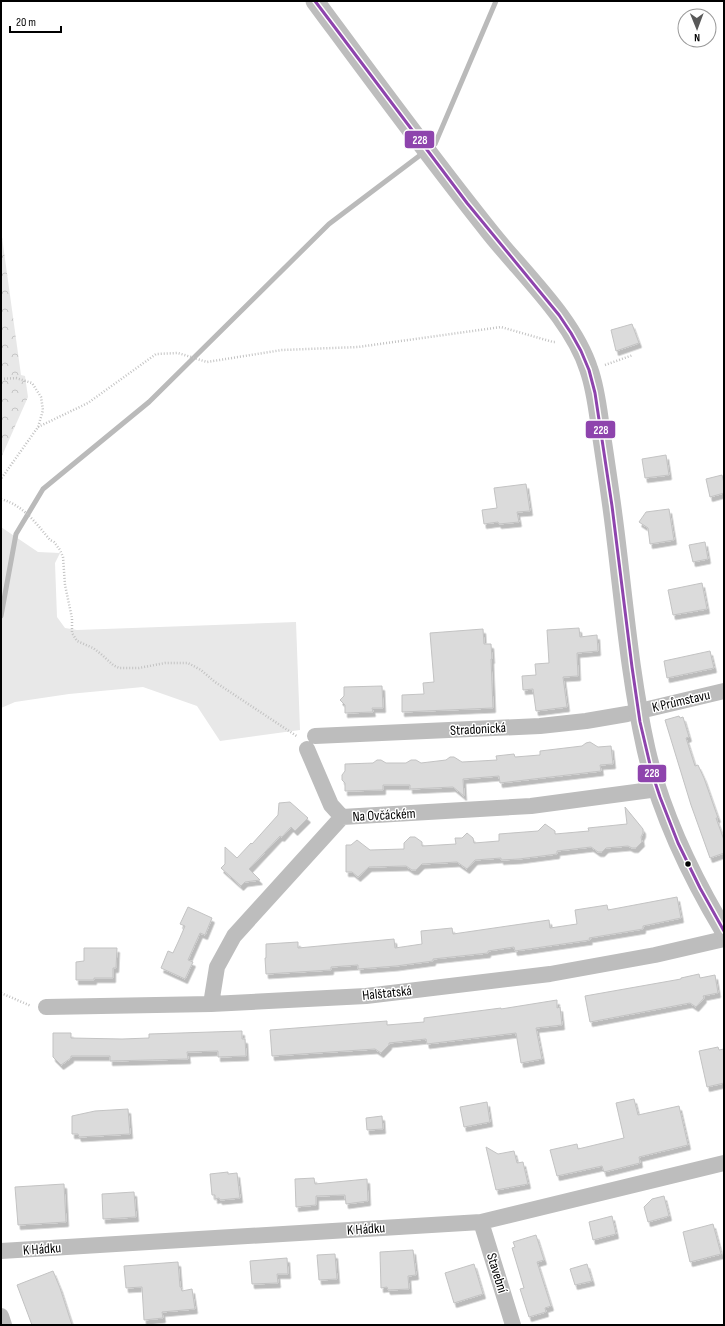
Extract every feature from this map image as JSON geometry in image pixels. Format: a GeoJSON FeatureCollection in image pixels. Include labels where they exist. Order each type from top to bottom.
{"type":"FeatureCollection","features":[{"type":"Feature","properties":{"kind":"street"},"geometry":{"type":"LineString","coordinates":[[315,1],[426,151],[504,250],[553,307],[577,342],[589,370],[596,394],[632,664],[647,750],[658,789],[680,848],[702,894],[724,931]]}},
{"type":"Feature","properties":{"kind":"street","name":"K Průmstavu"},"geometry":{"type":"LineString","coordinates":[[639,711],[724,691]]}},
{"type":"Feature","properties":{"kind":"street","name":"Stradonická"},"geometry":{"type":"LineString","coordinates":[[307,741],[540,726],[586,721],[639,711]]}},
{"type":"Feature","properties":{"kind":"street"},"geometry":{"type":"LineString","coordinates":[[307,741],[331,805],[342,817]]}},
{"type":"Feature","properties":{"kind":"street","name":"Na Ovčáckém"},"geometry":{"type":"LineString","coordinates":[[211,1004],[217,967],[234,936],[342,817],[531,806],[658,789]]}},
{"type":"Feature","properties":{"kind":"street","name":"Halštatská"},"geometry":{"type":"LineString","coordinates":[[46,1007],[211,1004],[366,996],[542,975],[655,955],[724,939]]}},
{"type":"Feature","properties":{"kind":"street","name":"K Hádku"},"geometry":{"type":"LineString","coordinates":[[1,1251],[481,1222],[724,1163]]}},
{"type":"Feature","properties":{"kind":"street","name":"Stavební"},"geometry":{"type":"LineString","coordinates":[[481,1222],[513,1325]]}},
{"type":"Feature","properties":{"kind":"street"},"geometry":{"type":"LineString","coordinates":[[1,1316],[4,1325]]}},
{"type":"Feature","properties":{"kind":"path"},"geometry":{"type":"LineString","coordinates":[[38,427],[88,403],[156,354],[178,353],[207,362],[282,350],[358,347],[501,327],[553,342],[577,342]]}},
{"type":"Feature","properties":{"kind":"path"},"geometry":{"type":"LineString","coordinates":[[589,370],[632,355]]}},
{"type":"Feature","properties":{"kind":"path"},"geometry":{"type":"LineString","coordinates":[[1,379],[16,378],[32,383],[41,397],[43,410],[38,427],[1,479]]}},
{"type":"Feature","properties":{"kind":"path"},"geometry":{"type":"LineString","coordinates":[[1,499],[13,503],[25,511],[60,550],[63,557],[65,585],[72,618],[72,634],[78,641],[93,648],[113,665],[119,668],[139,668],[166,663],[188,663],[201,670],[215,682],[307,741]]}},
{"type":"Feature","properties":{"kind":"path"},"geometry":{"type":"LineString","coordinates":[[1,993],[29,1006],[46,1007]]}},
{"type":"Feature","properties":{"kind":"green space"},"geometry":{"type":"Polygon","coordinates":[[[1,230],[21,375],[25,376],[28,397],[1,458],[1,230]]]}},
{"type":"Feature","properties":{"kind":"green space"},"geometry":{"type":"Polygon","coordinates":[[[1,527],[38,552],[60,553],[55,563],[57,617],[65,628],[77,630],[296,622],[300,730],[220,741],[197,706],[143,687],[69,694],[15,702],[1,708],[1,527]]]}},
{"type":"Feature","properties":{"kind":"building"},"geometry":{"type":"Polygon","coordinates":[[[632,324],[639,343],[616,351],[611,330],[632,324]]]}},
{"type":"Feature","properties":{"kind":"building"},"geometry":{"type":"Polygon","coordinates":[[[666,455],[669,475],[645,478],[642,459],[666,455]]]}},
{"type":"Feature","properties":{"kind":"building"},"geometry":{"type":"Polygon","coordinates":[[[722,475],[724,493],[710,497],[706,479],[722,475]]]}},
{"type":"Feature","properties":{"kind":"building"},"geometry":{"type":"Polygon","coordinates":[[[526,484],[530,511],[517,512],[519,522],[484,524],[482,510],[497,508],[494,488],[526,484]]]}},
{"type":"Feature","properties":{"kind":"building"},"geometry":{"type":"Polygon","coordinates":[[[669,509],[674,540],[650,544],[648,528],[639,522],[646,512],[669,509]]]}},
{"type":"Feature","properties":{"kind":"building"},"geometry":{"type":"Polygon","coordinates":[[[705,542],[708,559],[693,562],[689,545],[705,542]]]}},
{"type":"Feature","properties":{"kind":"building"},"geometry":{"type":"Polygon","coordinates":[[[702,583],[707,609],[673,615],[668,590],[702,583]]]}},
{"type":"Feature","properties":{"kind":"building"},"geometry":{"type":"Polygon","coordinates":[[[579,628],[580,637],[597,635],[598,651],[577,653],[578,676],[563,677],[567,707],[536,711],[533,689],[523,690],[522,676],[536,675],[535,664],[549,663],[547,630],[579,628]]]}},
{"type":"Feature","properties":{"kind":"building"},"geometry":{"type":"Polygon","coordinates":[[[483,629],[484,644],[491,644],[493,708],[402,712],[402,695],[424,694],[423,683],[434,682],[430,633],[483,629]]]}},
{"type":"Feature","properties":{"kind":"building"},"geometry":{"type":"Polygon","coordinates":[[[710,651],[714,668],[667,678],[664,661],[710,651]]]}},
{"type":"Feature","properties":{"kind":"building"},"geometry":{"type":"Polygon","coordinates":[[[382,686],[383,708],[372,708],[373,712],[345,713],[345,705],[340,700],[344,696],[344,687],[382,686]]]}},
{"type":"Feature","properties":{"kind":"building"},"geometry":{"type":"Polygon","coordinates":[[[679,716],[680,718],[683,717],[689,737],[686,738],[695,766],[698,765],[704,778],[724,840],[724,853],[710,858],[691,805],[665,720],[679,716]]]}},
{"type":"Feature","properties":{"kind":"building"},"geometry":{"type":"Polygon","coordinates":[[[590,742],[598,747],[611,746],[613,764],[600,765],[601,771],[500,783],[499,776],[463,779],[464,796],[453,787],[410,789],[410,785],[383,785],[383,790],[345,791],[345,783],[342,780],[342,775],[345,771],[345,764],[373,763],[377,760],[381,760],[386,763],[406,763],[411,760],[416,760],[421,763],[446,760],[450,757],[454,757],[462,762],[497,760],[496,756],[514,754],[515,757],[540,755],[540,751],[582,746],[590,742]]]}},
{"type":"Feature","properties":{"kind":"building"},"geometry":{"type":"Polygon","coordinates":[[[290,802],[308,818],[295,831],[291,827],[282,837],[280,836],[249,869],[260,880],[245,882],[241,886],[221,868],[225,864],[225,847],[237,858],[278,815],[279,803],[290,802]]]}},
{"type":"Feature","properties":{"kind":"building"},"geometry":{"type":"Polygon","coordinates":[[[625,807],[643,829],[641,837],[642,842],[636,848],[628,846],[606,848],[602,852],[598,852],[591,847],[557,851],[557,854],[519,859],[501,860],[501,858],[475,860],[467,869],[457,862],[422,864],[416,870],[412,870],[406,866],[369,867],[358,877],[352,872],[346,872],[346,845],[351,845],[357,840],[370,850],[404,849],[404,843],[410,837],[415,837],[422,842],[422,846],[456,844],[455,838],[462,838],[467,833],[473,838],[474,843],[499,841],[499,834],[538,831],[545,824],[555,831],[555,834],[589,831],[588,828],[627,824],[625,807]]]}},
{"type":"Feature","properties":{"kind":"building"},"geometry":{"type":"Polygon","coordinates":[[[677,897],[681,918],[643,926],[643,929],[589,938],[590,940],[515,951],[514,947],[488,951],[488,953],[433,959],[433,961],[396,966],[358,969],[358,965],[331,967],[331,970],[266,974],[266,944],[298,942],[298,948],[394,939],[395,948],[422,944],[421,931],[452,928],[453,934],[549,920],[550,928],[577,924],[575,910],[607,905],[608,910],[677,897]]]}},
{"type":"Feature","properties":{"kind":"building"},"geometry":{"type":"Polygon","coordinates":[[[188,907],[212,918],[205,935],[200,933],[188,960],[193,962],[185,979],[161,968],[168,951],[173,953],[179,940],[185,926],[180,924],[188,907]]]}},
{"type":"Feature","properties":{"kind":"building"},"geometry":{"type":"Polygon","coordinates":[[[84,948],[117,948],[116,968],[113,968],[113,978],[76,980],[76,962],[84,961],[84,948]]]}},
{"type":"Feature","properties":{"kind":"building"},"geometry":{"type":"Polygon","coordinates":[[[699,974],[700,978],[715,975],[718,993],[703,996],[704,998],[696,1007],[690,1003],[590,1022],[585,996],[681,979],[699,974]]]}},
{"type":"Feature","properties":{"kind":"building"},"geometry":{"type":"Polygon","coordinates":[[[557,1000],[557,1008],[560,1007],[562,1025],[536,1028],[542,1059],[521,1063],[516,1033],[427,1044],[426,1039],[389,1043],[389,1045],[381,1053],[375,1049],[272,1056],[270,1030],[387,1021],[387,1025],[424,1022],[424,1018],[501,1009],[557,1000]]]}},
{"type":"Feature","properties":{"kind":"building"},"geometry":{"type":"Polygon","coordinates":[[[242,1031],[242,1039],[245,1039],[246,1056],[218,1057],[218,1051],[187,1052],[188,1059],[110,1061],[110,1056],[71,1056],[71,1058],[61,1065],[53,1057],[53,1033],[71,1033],[71,1038],[122,1039],[149,1038],[149,1034],[242,1031]]]}},
{"type":"Feature","properties":{"kind":"building"},"geometry":{"type":"Polygon","coordinates":[[[718,1047],[719,1050],[724,1049],[724,1083],[707,1087],[699,1051],[718,1047]]]}},
{"type":"Feature","properties":{"kind":"building"},"geometry":{"type":"Polygon","coordinates":[[[634,1099],[638,1115],[679,1106],[688,1145],[639,1157],[640,1163],[604,1172],[602,1166],[557,1176],[550,1150],[577,1144],[578,1149],[624,1138],[616,1103],[634,1099]]]}},
{"type":"Feature","properties":{"kind":"building"},"geometry":{"type":"Polygon","coordinates":[[[487,1102],[490,1122],[464,1127],[460,1107],[487,1102]]]}},
{"type":"Feature","properties":{"kind":"building"},"geometry":{"type":"Polygon","coordinates":[[[128,1109],[130,1134],[79,1137],[78,1134],[72,1134],[72,1116],[95,1111],[128,1109]]]}},
{"type":"Feature","properties":{"kind":"building"},"geometry":{"type":"Polygon","coordinates":[[[382,1116],[383,1129],[367,1130],[366,1118],[382,1116]]]}},
{"type":"Feature","properties":{"kind":"building"},"geometry":{"type":"Polygon","coordinates":[[[486,1147],[498,1154],[514,1151],[517,1163],[523,1162],[528,1184],[496,1190],[486,1147]]]}},
{"type":"Feature","properties":{"kind":"building"},"geometry":{"type":"Polygon","coordinates":[[[228,1172],[228,1174],[237,1173],[240,1198],[215,1199],[215,1195],[212,1195],[210,1174],[228,1172]]]}},
{"type":"Feature","properties":{"kind":"building"},"geometry":{"type":"Polygon","coordinates":[[[314,1178],[315,1184],[367,1179],[368,1201],[346,1204],[345,1195],[316,1196],[316,1205],[296,1207],[295,1179],[314,1178]]]}},
{"type":"Feature","properties":{"kind":"building"},"geometry":{"type":"Polygon","coordinates":[[[64,1184],[66,1222],[18,1225],[15,1187],[64,1184]]]}},
{"type":"Feature","properties":{"kind":"building"},"geometry":{"type":"Polygon","coordinates":[[[134,1192],[136,1217],[103,1219],[102,1194],[134,1192]]]}},
{"type":"Feature","properties":{"kind":"building"},"geometry":{"type":"Polygon","coordinates":[[[664,1196],[669,1216],[648,1222],[644,1207],[652,1199],[664,1196]]]}},
{"type":"Feature","properties":{"kind":"building"},"geometry":{"type":"Polygon","coordinates":[[[612,1216],[616,1234],[593,1240],[589,1222],[612,1216]]]}},
{"type":"Feature","properties":{"kind":"building"},"geometry":{"type":"Polygon","coordinates":[[[713,1224],[721,1254],[690,1262],[683,1232],[713,1224]]]}},
{"type":"Feature","properties":{"kind":"building"},"geometry":{"type":"Polygon","coordinates":[[[536,1235],[544,1260],[537,1262],[551,1306],[545,1308],[546,1312],[529,1317],[520,1289],[524,1288],[512,1248],[515,1247],[513,1242],[536,1235]]]}},
{"type":"Feature","properties":{"kind":"building"},"geometry":{"type":"Polygon","coordinates":[[[413,1250],[416,1275],[408,1276],[409,1289],[388,1290],[387,1287],[381,1288],[380,1252],[413,1250]]]}},
{"type":"Feature","properties":{"kind":"building"},"geometry":{"type":"Polygon","coordinates":[[[335,1254],[337,1279],[319,1280],[317,1255],[335,1254]]]}},
{"type":"Feature","properties":{"kind":"building"},"geometry":{"type":"Polygon","coordinates":[[[287,1258],[288,1274],[277,1274],[278,1283],[252,1284],[250,1261],[287,1258]]]}},
{"type":"Feature","properties":{"kind":"building"},"geometry":{"type":"Polygon","coordinates":[[[178,1262],[180,1287],[182,1291],[192,1289],[195,1309],[162,1312],[163,1318],[144,1320],[142,1287],[126,1288],[124,1266],[178,1262]]]}},
{"type":"Feature","properties":{"kind":"building"},"geometry":{"type":"Polygon","coordinates":[[[474,1264],[483,1294],[454,1303],[445,1273],[474,1264]]]}},
{"type":"Feature","properties":{"kind":"building"},"geometry":{"type":"Polygon","coordinates":[[[587,1264],[592,1281],[575,1285],[570,1269],[587,1264]]]}},
{"type":"Feature","properties":{"kind":"building"},"geometry":{"type":"Polygon","coordinates":[[[53,1271],[72,1325],[32,1325],[17,1285],[53,1271]]]}},
{"type":"Feature","properties":{"kind":"waterway"},"geometry":{"type":"LineString","coordinates":[[1,616],[16,534],[43,489],[149,402],[329,224],[435,144],[496,1]]}},
{"type":"Feature","properties":{"kind":"transit line","name":"228"},"geometry":{"type":"LineString","coordinates":[[315,1],[467,203],[559,315],[581,351],[589,370],[595,393],[612,506],[640,722],[652,773],[678,843],[700,888],[724,931]]}}]}
